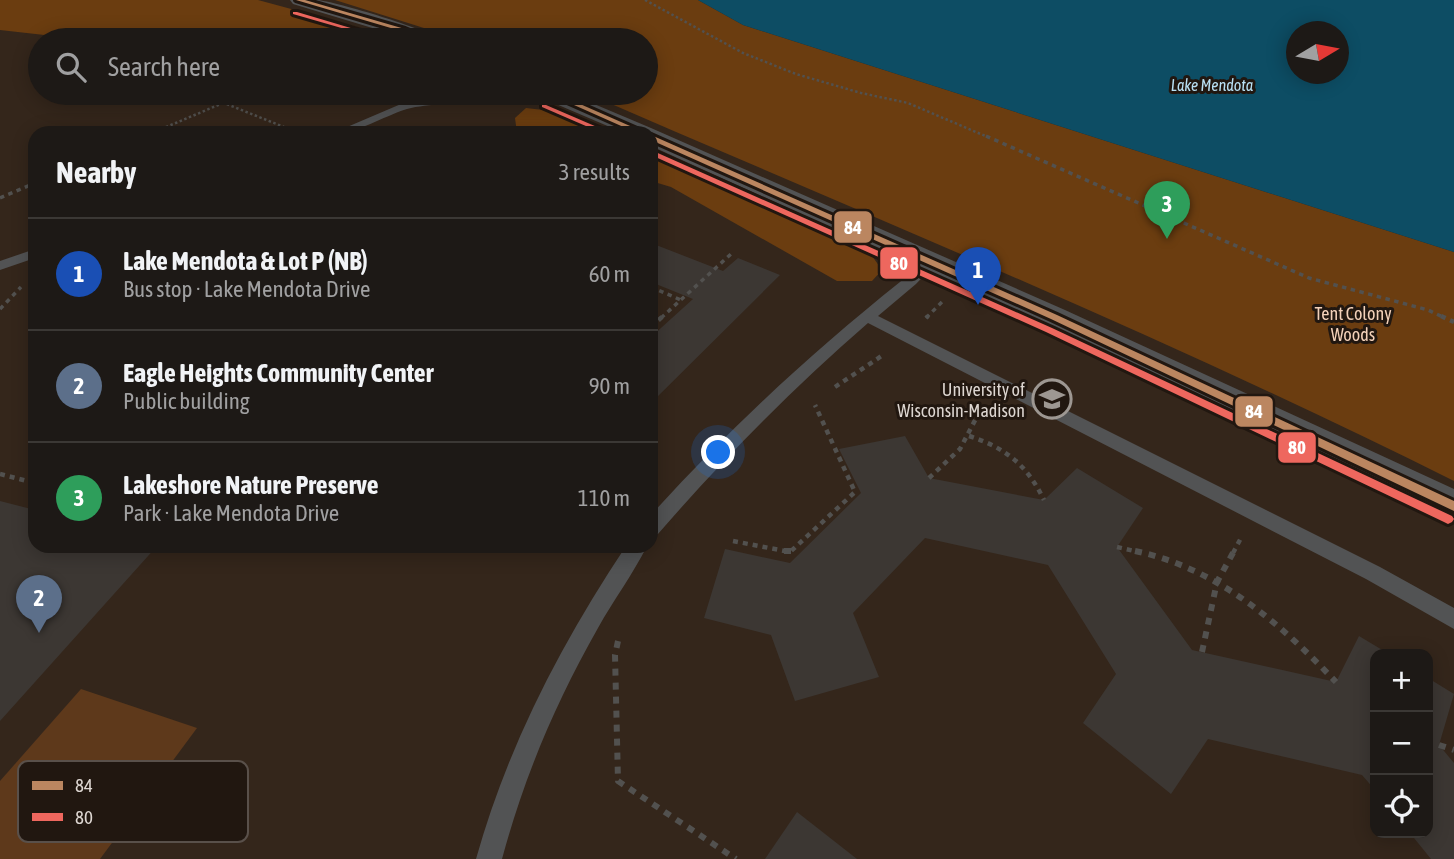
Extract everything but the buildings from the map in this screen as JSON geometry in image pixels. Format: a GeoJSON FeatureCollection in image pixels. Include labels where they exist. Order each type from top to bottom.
{"type":"FeatureCollection","features":[{"type":"Feature","properties":{"kind":"street"},"geometry":{"type":"LineString","coordinates":[[299,0],[394,28]]}},
{"type":"Feature","properties":{"kind":"street"},"geometry":{"type":"LineString","coordinates":[[578,105],[627,126]]}},
{"type":"Feature","properties":{"kind":"street"},"geometry":{"type":"LineString","coordinates":[[658,140],[932,259],[1234,398],[1454,506]]}},
{"type":"Feature","properties":{"kind":"lane"},"geometry":{"type":"LineString","coordinates":[[356,126],[412,105]]}},
{"type":"Feature","properties":{"kind":"lane"},"geometry":{"type":"LineString","coordinates":[[0,266],[28,256]]}},
{"type":"Feature","properties":{"kind":"lane"},"geometry":{"type":"LineString","coordinates":[[658,520],[748,424],[911,281],[932,259]]}},
{"type":"Feature","properties":{"kind":"lane"},"geometry":{"type":"LineString","coordinates":[[868,317],[1373,573],[1454,619]]}},
{"type":"Feature","properties":{"kind":"lane"},"geometry":{"type":"LineString","coordinates":[[489,859],[496,831],[545,703],[599,604],[633,553]]}},
{"type":"Feature","properties":{"kind":"path"},"geometry":{"type":"LineString","coordinates":[[645,0],[743,53],[796,74],[861,93],[908,103],[1309,278],[1429,310],[1454,322]]}},
{"type":"Feature","properties":{"kind":"path"},"geometry":{"type":"LineString","coordinates":[[168,126],[217,105]]}},
{"type":"Feature","properties":{"kind":"path"},"geometry":{"type":"LineString","coordinates":[[231,105],[282,126]]}},
{"type":"Feature","properties":{"kind":"path"},"geometry":{"type":"LineString","coordinates":[[0,198],[28,186]]}},
{"type":"Feature","properties":{"kind":"path"},"geometry":{"type":"LineString","coordinates":[[658,321],[731,254]]}},
{"type":"Feature","properties":{"kind":"path"},"geometry":{"type":"LineString","coordinates":[[0,309],[28,280]]}},
{"type":"Feature","properties":{"kind":"path"},"geometry":{"type":"LineString","coordinates":[[658,290],[681,300]]}},
{"type":"Feature","properties":{"kind":"path"},"geometry":{"type":"LineString","coordinates":[[804,414],[848,376],[887,352]]}},
{"type":"Feature","properties":{"kind":"path"},"geometry":{"type":"LineString","coordinates":[[733,541],[790,552],[855,492],[815,405]]}},
{"type":"Feature","properties":{"kind":"path"},"geometry":{"type":"LineString","coordinates":[[929,478],[953,460],[969,436],[977,412]]}},
{"type":"Feature","properties":{"kind":"path"},"geometry":{"type":"LineString","coordinates":[[969,436],[994,443],[1013,454],[1034,478],[1044,500]]}},
{"type":"Feature","properties":{"kind":"path"},"geometry":{"type":"LineString","coordinates":[[0,474],[28,480]]}},
{"type":"Feature","properties":{"kind":"path"},"geometry":{"type":"LineString","coordinates":[[1117,547],[1151,552],[1217,582],[1251,601],[1302,644],[1336,682]]}},
{"type":"Feature","properties":{"kind":"path"},"geometry":{"type":"LineString","coordinates":[[1202,652],[1217,582],[1234,551]]}},
{"type":"Feature","properties":{"kind":"path"},"geometry":{"type":"LineString","coordinates":[[621,629],[615,655],[618,781],[736,859]]}},
{"type":"Feature","properties":{"kind":"path"},"geometry":{"type":"LineString","coordinates":[[1439,745],[1454,750]]}},
{"type":"Feature","properties":{"kind":"shaded area","name":"University of Wisconsin-Madison"},"geometry":{"type":"Polygon","coordinates":[[[0,0],[698,0],[743,25],[1454,252],[1454,859],[0,859],[0,0]]]}},
{"type":"Feature","properties":{"kind":"shaded area"},"geometry":{"type":"Polygon","coordinates":[[[81,689],[197,728],[173,761],[18,761],[18,842],[113,842],[100,859],[0,859],[0,781],[81,689]]]}},
{"type":"Feature","properties":{"kind":"green space"},"geometry":{"type":"Polygon","coordinates":[[[0,0],[258,0],[360,28],[28,28],[28,33],[0,30],[0,0]]]}},
{"type":"Feature","properties":{"kind":"green space","name":"Tent Colony Woods"},"geometry":{"type":"Polygon","coordinates":[[[335,0],[698,0],[743,25],[1454,252],[1454,481],[1131,329],[614,105],[658,105],[658,28],[424,28],[335,0]]]}},
{"type":"Feature","properties":{"kind":"green space"},"geometry":{"type":"Polygon","coordinates":[[[526,108],[561,112],[591,126],[516,126],[515,118],[526,108]]]}},
{"type":"Feature","properties":{"kind":"green space"},"geometry":{"type":"Polygon","coordinates":[[[658,156],[870,253],[882,270],[872,281],[837,281],[671,187],[658,183],[658,156]]]}},
{"type":"Feature","properties":{"kind":"water","name":"Lake Mendota"},"geometry":{"type":"Polygon","coordinates":[[[698,0],[1454,0],[1454,252],[743,25],[698,0]]]}},
{"type":"Feature","properties":{"kind":"transit line","name":"84"},"geometry":{"type":"LineString","coordinates":[[299,0],[396,28]]}},
{"type":"Feature","properties":{"kind":"transit line","name":"80"},"geometry":{"type":"LineString","coordinates":[[295,13],[347,28]]}},
{"type":"Feature","properties":{"kind":"transit line","name":"84"},"geometry":{"type":"LineString","coordinates":[[578,105],[627,126]]}},
{"type":"Feature","properties":{"kind":"transit line","name":"80"},"geometry":{"type":"LineString","coordinates":[[544,106],[591,126]]}},
{"type":"Feature","properties":{"kind":"transit line","name":"84"},"geometry":{"type":"LineString","coordinates":[[658,140],[1054,317],[1454,506]]}},
{"type":"Feature","properties":{"kind":"transit line","name":"80"},"geometry":{"type":"LineString","coordinates":[[658,155],[1049,330],[1448,519]]}},
{"type":"Feature","properties":{"kind":"place","name":"Lakeshore Nature Preserve"},"geometry":{"type":"Point","coordinates":[1167,239]}},
{"type":"Feature","properties":{"kind":"place","name":"Lake Mendota & Lot P (NB)"},"geometry":{"type":"Point","coordinates":[978,305]}},
{"type":"Feature","properties":{"kind":"place","name":"University of Wisconsin-Madison"},"geometry":{"type":"Point","coordinates":[1052,399]}},
{"type":"Feature","properties":{"kind":"place","name":"Eagle Heights Community Center"},"geometry":{"type":"Point","coordinates":[39,633]}}]}
